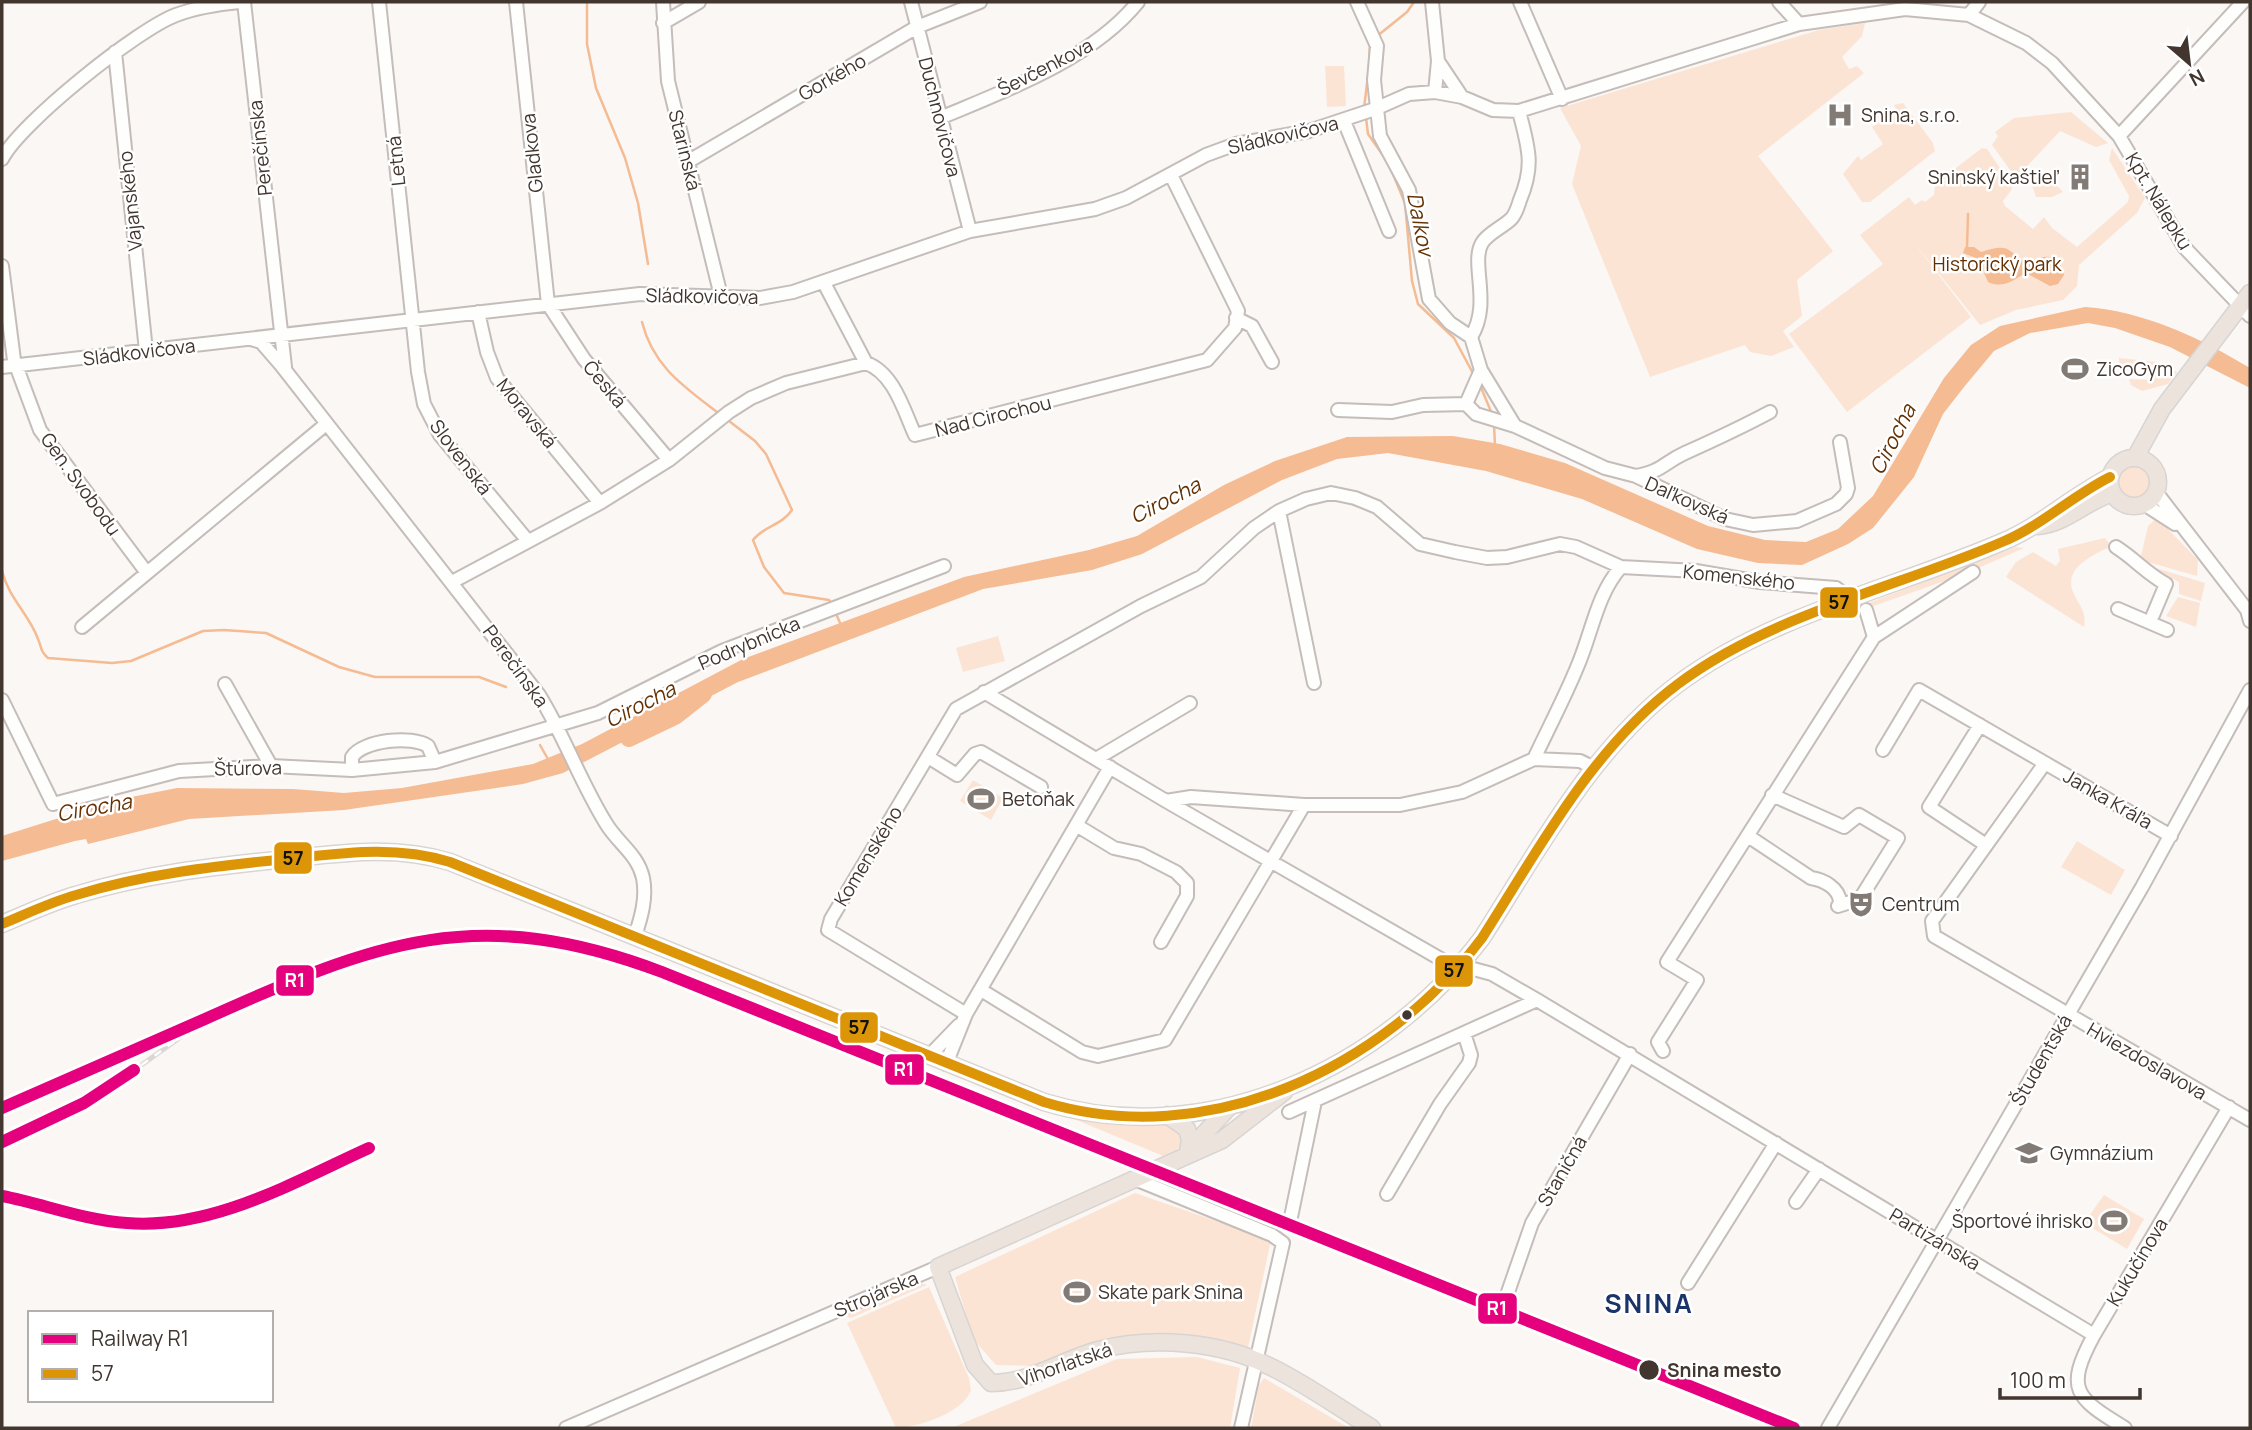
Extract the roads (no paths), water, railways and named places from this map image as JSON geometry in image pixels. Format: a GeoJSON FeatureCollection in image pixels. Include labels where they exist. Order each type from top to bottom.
{"type":"FeatureCollection","features":[{"type":"Feature","properties":{"kind":"main road"},"geometry":{"type":"LineString","coordinates":[[2143,461],[2183,384],[2221,331],[2245,311],[2250,293]]}},
{"type":"Feature","properties":{"kind":"main road"},"geometry":{"type":"LineString","coordinates":[[2143,461],[2158,479],[2150,498],[2124,504],[2112,485],[2119,463],[2143,461]]}},
{"type":"Feature","properties":{"kind":"main road","name":"Strojárska"},"geometry":{"type":"LineString","coordinates":[[1187,1153],[1229,1107],[1289,1088],[1327,1070],[1424,1005],[1461,965],[1594,768],[1640,717],[1686,678],[1768,634],[2000,544],[2035,527],[2052,525],[2100,497],[2112,485]]}},
{"type":"Feature","properties":{"kind":"main road"},"geometry":{"type":"LineString","coordinates":[[2,924],[66,898],[146,878],[225,865],[387,850],[416,853],[450,862],[1023,1095],[1073,1110],[1118,1115],[1167,1115],[1229,1107],[1234,1121],[1230,1133]]}},
{"type":"Feature","properties":{"kind":"main road","name":"Strojárska"},"geometry":{"type":"LineString","coordinates":[[938,1267],[1187,1153],[1222,1140],[1271,1105],[1289,1088]]}},
{"type":"Feature","properties":{"kind":"main road"},"geometry":{"type":"LineString","coordinates":[[1167,1115],[1187,1129],[1187,1153]]}},
{"type":"Feature","properties":{"kind":"main road","name":"Vihorlatská"},"geometry":{"type":"LineString","coordinates":[[938,1267],[975,1365],[991,1383],[1015,1383],[1096,1350],[1136,1343],[1206,1347],[1271,1367],[1373,1428]]}},
{"type":"Feature","properties":{"kind":"street"},"geometry":{"type":"LineString","coordinates":[[2,159],[9,145],[115,52],[175,15],[212,4],[242,2]]}},
{"type":"Feature","properties":{"kind":"street","name":"Perečínska"},"geometry":{"type":"LineString","coordinates":[[242,2],[285,338],[283,362],[290,380]]}},
{"type":"Feature","properties":{"kind":"street","name":"Letná"},"geometry":{"type":"LineString","coordinates":[[379,2],[412,320]]}},
{"type":"Feature","properties":{"kind":"street","name":"Gladkova"},"geometry":{"type":"LineString","coordinates":[[516,2],[548,303]]}},
{"type":"Feature","properties":{"kind":"street","name":"Starinská"},"geometry":{"type":"LineString","coordinates":[[663,2],[668,81],[721,296]]}},
{"type":"Feature","properties":{"kind":"street"},"geometry":{"type":"LineString","coordinates":[[663,23],[699,2]]}},
{"type":"Feature","properties":{"kind":"street","name":"Duchnovičova"},"geometry":{"type":"LineString","coordinates":[[911,2],[970,231]]}},
{"type":"Feature","properties":{"kind":"street","name":"Gorkého"},"geometry":{"type":"LineString","coordinates":[[689,161],[918,27],[980,2]]}},
{"type":"Feature","properties":{"kind":"street","name":"Ševčenkova"},"geometry":{"type":"LineString","coordinates":[[940,118],[1091,46],[1122,21],[1138,2]]}},
{"type":"Feature","properties":{"kind":"street"},"geometry":{"type":"LineString","coordinates":[[1357,2],[1374,39],[1369,112],[1409,190],[1429,299],[1450,323],[1471,337],[1480,371],[1515,426]]}},
{"type":"Feature","properties":{"kind":"street"},"geometry":{"type":"LineString","coordinates":[[1432,2],[1438,61],[1435,92]]}},
{"type":"Feature","properties":{"kind":"street"},"geometry":{"type":"LineString","coordinates":[[1520,2],[1562,99]]}},
{"type":"Feature","properties":{"kind":"street"},"geometry":{"type":"LineString","coordinates":[[1779,2],[1799,24]]}},
{"type":"Feature","properties":{"kind":"street"},"geometry":{"type":"LineString","coordinates":[[1969,15],[1979,2]]}},
{"type":"Feature","properties":{"kind":"street","name":"Kpt. Nálepku"},"geometry":{"type":"LineString","coordinates":[[2243,2],[2119,136],[2184,247],[2245,311]]}},
{"type":"Feature","properties":{"kind":"street","name":"Sládkovičova"},"geometry":{"type":"LineString","coordinates":[[2,367],[249,339],[285,338],[548,303],[640,295],[760,298],[824,283],[970,231],[1095,209],[1171,175],[1206,155],[1236,144],[1310,131],[1369,112],[1409,94],[1435,92],[1462,97],[1493,110],[1519,111],[1799,24],[1904,6],[1969,15],[2026,43],[2052,64],[2119,136]]}},
{"type":"Feature","properties":{"kind":"street","name":"Vajanského"},"geometry":{"type":"LineString","coordinates":[[115,52],[146,351]]}},
{"type":"Feature","properties":{"kind":"street"},"geometry":{"type":"LineString","coordinates":[[1438,61],[1462,97]]}},
{"type":"Feature","properties":{"kind":"street"},"geometry":{"type":"LineString","coordinates":[[1471,337],[1479,325],[1482,304],[1479,255],[1482,243],[1513,217],[1530,178],[1531,157],[1519,111]]}},
{"type":"Feature","properties":{"kind":"street"},"geometry":{"type":"LineString","coordinates":[[1344,121],[1389,231]]}},
{"type":"Feature","properties":{"kind":"street"},"geometry":{"type":"LineString","coordinates":[[1171,175],[1229,290],[1238,311],[1236,318],[1252,326],[1272,362]]}},
{"type":"Feature","properties":{"kind":"street","name":"Gen. Svobodu"},"geometry":{"type":"LineString","coordinates":[[2,265],[16,366],[40,430],[147,573]]}},
{"type":"Feature","properties":{"kind":"street"},"geometry":{"type":"LineString","coordinates":[[452,582],[600,503],[668,460],[751,398],[786,383],[866,363],[824,283]]}},
{"type":"Feature","properties":{"kind":"street","name":"Česká"},"geometry":{"type":"LineString","coordinates":[[548,303],[584,359],[668,460]]}},
{"type":"Feature","properties":{"kind":"street","name":"Moravská"},"geometry":{"type":"LineString","coordinates":[[478,312],[487,352],[497,379],[600,503]]}},
{"type":"Feature","properties":{"kind":"street","name":"Nad Cirochou"},"geometry":{"type":"LineString","coordinates":[[866,363],[876,367],[892,387],[915,435],[1194,366],[1207,360],[1235,328],[1236,318]]}},
{"type":"Feature","properties":{"kind":"street","name":"Slovenská"},"geometry":{"type":"LineString","coordinates":[[412,320],[424,404],[440,435],[528,541]]}},
{"type":"Feature","properties":{"kind":"street"},"geometry":{"type":"LineString","coordinates":[[270,352],[273,339],[285,338]]}},
{"type":"Feature","properties":{"kind":"street","name":"Perečínska"},"geometry":{"type":"LineString","coordinates":[[249,339],[263,349],[290,380]]}},
{"type":"Feature","properties":{"kind":"street","name":"Perečínska"},"geometry":{"type":"LineString","coordinates":[[249,339],[261,342],[270,352],[325,425],[517,664],[559,728],[608,827],[632,854],[643,878],[644,906],[635,936]]}},
{"type":"Feature","properties":{"kind":"street","name":"Perečínska"},"geometry":{"type":"LineString","coordinates":[[270,352],[275,365]]}},
{"type":"Feature","properties":{"kind":"street"},"geometry":{"type":"LineString","coordinates":[[1338,410],[1392,412],[1423,405],[1466,404],[1480,371]]}},
{"type":"Feature","properties":{"kind":"street","name":"Daľkovská"},"geometry":{"type":"LineString","coordinates":[[1466,404],[1476,414],[1515,426],[1605,468],[1636,476],[1725,519],[1753,525],[1797,521],[1836,504],[1848,488],[1840,442]]}},
{"type":"Feature","properties":{"kind":"street","name":"Daľkovská"},"geometry":{"type":"LineString","coordinates":[[1636,476],[1657,472],[1681,454],[1732,433],[1770,412]]}},
{"type":"Feature","properties":{"kind":"street"},"geometry":{"type":"LineString","coordinates":[[82,627],[325,425]]}},
{"type":"Feature","properties":{"kind":"street"},"geometry":{"type":"LineString","coordinates":[[1655,487],[1657,472]]}},
{"type":"Feature","properties":{"kind":"street","name":"Komenského"},"geometry":{"type":"LineString","coordinates":[[964,1018],[828,930],[832,917],[956,709],[1080,639],[1202,577],[1254,528],[1279,511],[1306,499],[1331,493],[1377,507],[1420,544],[1487,558],[1560,544],[1576,547],[1621,567],[1696,571],[1760,582],[1836,587],[1852,600]]}},
{"type":"Feature","properties":{"kind":"street"},"geometry":{"type":"LineString","coordinates":[[2150,498],[2159,511],[2193,540],[2250,612]]}},
{"type":"Feature","properties":{"kind":"street"},"geometry":{"type":"LineString","coordinates":[[1279,511],[1314,683]]}},
{"type":"Feature","properties":{"kind":"street"},"geometry":{"type":"LineString","coordinates":[[2116,547],[2138,561],[2143,571],[2166,584],[2153,615]]}},
{"type":"Feature","properties":{"kind":"street","name":"Podrybnícka"},"geometry":{"type":"LineString","coordinates":[[559,728],[605,710],[722,651],[944,566]]}},
{"type":"Feature","properties":{"kind":"street"},"geometry":{"type":"LineString","coordinates":[[1534,759],[1542,749],[1555,712],[1577,667],[1607,583],[1621,567]]}},
{"type":"Feature","properties":{"kind":"street"},"geometry":{"type":"LineString","coordinates":[[1637,1053],[1660,1046],[1697,980],[1667,962],[1874,637],[1973,572]]}},
{"type":"Feature","properties":{"kind":"street"},"geometry":{"type":"LineString","coordinates":[[2118,609],[2167,630]]}},
{"type":"Feature","properties":{"kind":"street"},"geometry":{"type":"LineString","coordinates":[[1866,610],[1874,637]]}},
{"type":"Feature","properties":{"kind":"street"},"geometry":{"type":"LineString","coordinates":[[225,684],[271,766]]}},
{"type":"Feature","properties":{"kind":"street","name":"Janka Kráľa"},"geometry":{"type":"LineString","coordinates":[[1883,750],[1919,690],[2171,836]]}},
{"type":"Feature","properties":{"kind":"street","name":"Študentská"},"geometry":{"type":"LineString","coordinates":[[1828,1428],[1937,1240],[2063,1012],[2171,836],[2250,690]]}},
{"type":"Feature","properties":{"kind":"street"},"geometry":{"type":"LineString","coordinates":[[991,691],[1166,801],[1444,961],[1461,965]]}},
{"type":"Feature","properties":{"kind":"street","name":"Štúrova"},"geometry":{"type":"LineString","coordinates":[[2,700],[53,804],[179,771],[271,766],[352,770],[435,762],[559,728]]}},
{"type":"Feature","properties":{"kind":"street"},"geometry":{"type":"LineString","coordinates":[[1096,759],[1190,703]]}},
{"type":"Feature","properties":{"kind":"street"},"geometry":{"type":"LineString","coordinates":[[1980,725],[1928,807],[1986,845]]}},
{"type":"Feature","properties":{"kind":"street"},"geometry":{"type":"LineString","coordinates":[[352,770],[352,757],[360,749],[410,740],[428,746],[435,762]]}},
{"type":"Feature","properties":{"kind":"street"},"geometry":{"type":"LineString","coordinates":[[928,757],[957,775],[975,754],[982,752],[1041,787]]}},
{"type":"Feature","properties":{"kind":"street"},"geometry":{"type":"LineString","coordinates":[[1166,801],[1191,797],[1304,805],[1412,802],[1461,792],[1534,759],[1580,761],[1594,768]]}},
{"type":"Feature","properties":{"kind":"street","name":"Janka Kráľa"},"geometry":{"type":"LineString","coordinates":[[1932,921],[2045,763]]}},
{"type":"Feature","properties":{"kind":"street"},"geometry":{"type":"LineString","coordinates":[[946,1064],[964,1018],[1110,767]]}},
{"type":"Feature","properties":{"kind":"street"},"geometry":{"type":"LineString","coordinates":[[1748,836],[1811,878],[1836,890],[1839,904],[1860,899],[1898,838],[1859,815],[1844,827],[1772,795]]}},
{"type":"Feature","properties":{"kind":"street"},"geometry":{"type":"LineString","coordinates":[[981,990],[1082,1052],[1098,1056],[1165,1040],[1304,805]]}},
{"type":"Feature","properties":{"kind":"street"},"geometry":{"type":"LineString","coordinates":[[1076,825],[1114,848],[1141,854],[1176,872],[1187,883],[1187,896],[1161,942]]}},
{"type":"Feature","properties":{"kind":"street","name":"Hviezdoslavova"},"geometry":{"type":"LineString","coordinates":[[1932,921],[1931,929],[1942,941],[2229,1107]]}},
{"type":"Feature","properties":{"kind":"street","name":"Partizánska"},"geometry":{"type":"LineString","coordinates":[[1461,965],[1492,974],[1637,1053],[1776,1143],[2094,1335]]}},
{"type":"Feature","properties":{"kind":"street"},"geometry":{"type":"LineString","coordinates":[[1289,1112],[1537,1000]]}},
{"type":"Feature","properties":{"kind":"street"},"geometry":{"type":"LineString","coordinates":[[929,1056],[964,1018]]}},
{"type":"Feature","properties":{"kind":"street"},"geometry":{"type":"LineString","coordinates":[[1387,1194],[1440,1104],[1469,1063],[1471,1055],[1464,1033]]}},
{"type":"Feature","properties":{"kind":"street","name":"Staničná"},"geometry":{"type":"LineString","coordinates":[[1507,1295],[1532,1223],[1637,1053]]}},
{"type":"Feature","properties":{"kind":"street"},"geometry":{"type":"LineString","coordinates":[[1291,1217],[1315,1101]]}},
{"type":"Feature","properties":{"kind":"street"},"geometry":{"type":"LineString","coordinates":[[2229,1107],[2250,1120]]}},
{"type":"Feature","properties":{"kind":"street","name":"Kukučínova"},"geometry":{"type":"LineString","coordinates":[[2125,1428],[2088,1405],[2080,1392],[2076,1374],[2094,1335],[2229,1107]]}},
{"type":"Feature","properties":{"kind":"street"},"geometry":{"type":"LineString","coordinates":[[1688,1283],[1776,1143]]}},
{"type":"Feature","properties":{"kind":"street"},"geometry":{"type":"LineString","coordinates":[[1796,1202],[1819,1169]]}},
{"type":"Feature","properties":{"kind":"street"},"geometry":{"type":"LineString","coordinates":[[1135,1179],[1272,1235],[1283,1243],[1241,1428]]}},
{"type":"Feature","properties":{"kind":"street","name":"Strojárska"},"geometry":{"type":"LineString","coordinates":[[566,1428],[938,1267]]}},
{"type":"Feature","properties":{"kind":"water"},"geometry":{"type":"Polygon","coordinates":[[[1965,247],[1974,247],[1981,252],[2003,248],[2027,262],[2039,258],[2054,258],[2064,275],[2058,284],[2050,286],[2026,273],[2008,283],[1994,284],[1988,282],[1978,259],[1963,253],[1965,247]]]}},
{"type":"Feature","properties":{"kind":"water"},"geometry":{"type":"Polygon","coordinates":[[[2085,307],[2150,320],[2211,346],[2250,368],[2250,388],[2170,347],[2115,328],[2088,323],[2030,333],[1994,351],[1964,387],[1943,414],[1914,477],[1873,528],[1848,544],[1802,565],[1758,563],[1697,549],[1582,499],[1486,471],[1388,453],[1337,459],[1282,480],[1142,554],[1092,570],[983,589],[738,682],[563,773],[523,784],[344,810],[189,819],[88,844],[86,839],[75,841],[2,861],[2,836],[78,812],[76,808],[177,788],[293,789],[344,793],[402,788],[533,764],[582,744],[743,659],[964,577],[1089,550],[1137,536],[1224,485],[1275,461],[1347,437],[1453,436],[1500,444],[1565,463],[1708,526],[1765,540],[1806,542],[1838,529],[1873,496],[1944,378],[1971,345],[2000,326],[2085,307]]]}},
{"type":"Feature","properties":{"kind":"waterway"},"geometry":{"type":"LineString","coordinates":[[587,2],[587,44],[596,88],[625,158],[638,203],[648,264]]}},
{"type":"Feature","properties":{"kind":"waterway","name":"Dalkov"},"geometry":{"type":"LineString","coordinates":[[1376,37],[1407,12],[1414,2]]}},
{"type":"Feature","properties":{"kind":"waterway","name":"Dalkov"},"geometry":{"type":"LineString","coordinates":[[1369,66],[1370,45]]}},
{"type":"Feature","properties":{"kind":"waterway","name":"Dalkov"},"geometry":{"type":"LineString","coordinates":[[1364,108],[1368,76]]}},
{"type":"Feature","properties":{"kind":"waterway","name":"Dalkov"},"geometry":{"type":"LineString","coordinates":[[1366,118],[1368,134],[1387,161]]}},
{"type":"Feature","properties":{"kind":"waterway","name":"Dalkov"},"geometry":{"type":"LineString","coordinates":[[1390,167],[1405,203],[1412,281],[1418,304],[1454,338],[1475,377]]}},
{"type":"Feature","properties":{"kind":"waterway"},"geometry":{"type":"LineString","coordinates":[[1967,247],[1968,214]]}},
{"type":"Feature","properties":{"kind":"waterway"},"geometry":{"type":"LineString","coordinates":[[642,322],[654,351],[671,374],[717,412]]}},
{"type":"Feature","properties":{"kind":"waterway","name":"Dalkov"},"geometry":{"type":"LineString","coordinates":[[1480,385],[1492,414]]}},
{"type":"Feature","properties":{"kind":"waterway"},"geometry":{"type":"LineString","coordinates":[[729,421],[755,441],[766,454],[792,510],[753,540],[764,567],[784,593],[829,600],[832,604]]}},
{"type":"Feature","properties":{"kind":"waterway","name":"Dalkov"},"geometry":{"type":"LineString","coordinates":[[1494,424],[1495,446]]}},
{"type":"Feature","properties":{"kind":"waterway"},"geometry":{"type":"LineString","coordinates":[[2,571],[9,590],[30,622],[42,651],[48,658],[112,663],[131,661],[203,631],[224,630],[266,633],[339,667],[375,677],[479,677],[506,687]]}},
{"type":"Feature","properties":{"kind":"waterway"},"geometry":{"type":"LineString","coordinates":[[837,616],[841,625]]}},
{"type":"Feature","properties":{"kind":"waterway","name":"Cirocha"},"geometry":{"type":"LineString","coordinates":[[629,738],[675,716],[703,694]]}},
{"type":"Feature","properties":{"kind":"waterway"},"geometry":{"type":"LineString","coordinates":[[540,745],[549,761]]}},
{"type":"Feature","properties":{"kind":"railway"},"geometry":{"type":"LineString","coordinates":[[2,1142],[98,1096],[199,1024]]}},
{"type":"Feature","properties":{"kind":"railway"},"geometry":{"type":"LineString","coordinates":[[2,1196],[95,1219],[127,1223],[190,1219],[252,1201],[369,1148]]}},
{"type":"Feature","properties":{"kind":"rail line","name":"R1"},"geometry":{"type":"LineString","coordinates":[[2,1108],[266,992],[323,969],[376,952],[428,940],[481,936],[537,939],[596,951],[662,972],[1794,1428]]}},
{"type":"Feature","properties":{"kind":"rail line","name":"R1"},"geometry":{"type":"LineString","coordinates":[[2,1142],[84,1103],[134,1070]]}},
{"type":"Feature","properties":{"kind":"rail line","name":"R1"},"geometry":{"type":"LineString","coordinates":[[2,1196],[95,1219],[127,1223],[190,1219],[252,1201],[369,1148]]}},
{"type":"Feature","properties":{"kind":"place","name":"Snina, s.r.o."},"geometry":{"type":"Point","coordinates":[1840,115]}},
{"type":"Feature","properties":{"kind":"place","name":"Sninský kaštieľ"},"geometry":{"type":"Point","coordinates":[2080,177]}},
{"type":"Feature","properties":{"kind":"place","name":"ZicoGym"},"geometry":{"type":"Point","coordinates":[2075,369]}},
{"type":"Feature","properties":{"kind":"place","name":"Betoňak"},"geometry":{"type":"Point","coordinates":[981,799]}},
{"type":"Feature","properties":{"kind":"place","name":"Centrum"},"geometry":{"type":"Point","coordinates":[1861,904]}},
{"type":"Feature","properties":{"kind":"place","name":"Gymnázium"},"geometry":{"type":"Point","coordinates":[2029,1153]}},
{"type":"Feature","properties":{"kind":"place","name":"Športové ihrisko"},"geometry":{"type":"Point","coordinates":[2114,1221]}},
{"type":"Feature","properties":{"kind":"place","name":"Skate park Snina"},"geometry":{"type":"Point","coordinates":[1077,1292]}},
{"type":"Feature","properties":{"kind":"place","name":"Snina mesto"},"geometry":{"type":"Point","coordinates":[1649,1370]}},
{"type":"Feature","properties":{"kind":"district","name":"SNINA"},"geometry":{"type":"Point","coordinates":[1649,1303]}},
{"type":"Feature","properties":{"kind":"park label","name":"Historický park"},"geometry":{"type":"Point","coordinates":[1997,264]}}]}
